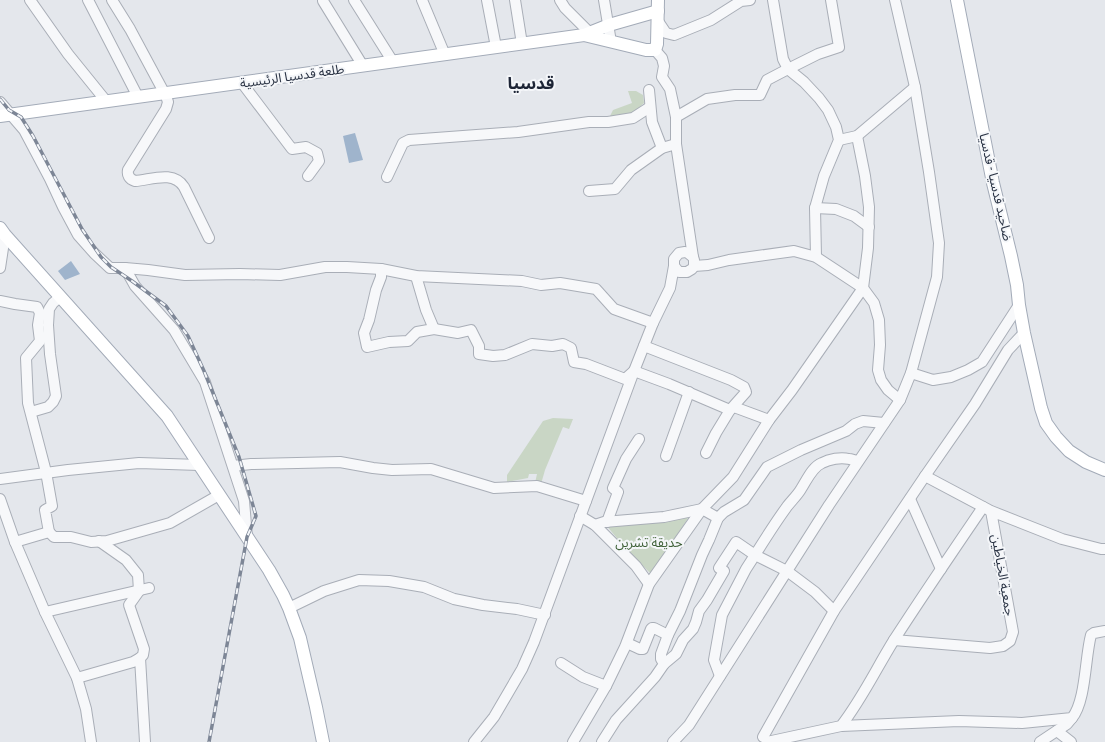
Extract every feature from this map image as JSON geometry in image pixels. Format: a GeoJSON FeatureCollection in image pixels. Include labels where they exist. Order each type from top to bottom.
{"type":"FeatureCollection","features":[{"type":"Feature","properties":{"kind":"main road","name":"ضاحيد قدسيا - قدسيا"},"geometry":{"type":"LineString","coordinates":[[958,0],[993,182],[1011,256],[1024,333],[1033,373]]}},
{"type":"Feature","properties":{"kind":"main road","name":"طلعة قدسيا الرئيسية"},"geometry":{"type":"LineString","coordinates":[[5,116],[587,34],[609,25],[658,11]]}},
{"type":"Feature","properties":{"kind":"main road"},"geometry":{"type":"LineString","coordinates":[[655,50],[657,44],[658,11]]}},
{"type":"Feature","properties":{"kind":"main road","name":"طلعة قدسيا الرئيسية"},"geometry":{"type":"LineString","coordinates":[[587,34],[612,42],[646,50],[655,50]]}},
{"type":"Feature","properties":{"kind":"main road"},"geometry":{"type":"LineString","coordinates":[[2,231],[167,416],[276,582],[290,608],[302,646],[323,742]]}},
{"type":"Feature","properties":{"kind":"main road"},"geometry":{"type":"LineString","coordinates":[[1033,373],[1053,421],[1062,433],[1075,445],[1105,461]]}},
{"type":"Feature","properties":{"kind":"main road"},"geometry":{"type":"LineString","coordinates":[[1033,373],[1040,408],[1046,424],[1069,451],[1086,462],[1105,470]]}},
{"type":"Feature","properties":{"kind":"street"},"geometry":{"type":"LineString","coordinates":[[30,0],[68,54],[106,101]]}},
{"type":"Feature","properties":{"kind":"street"},"geometry":{"type":"LineString","coordinates":[[88,0],[93,7],[138,97]]}},
{"type":"Feature","properties":{"kind":"street"},"geometry":{"type":"LineString","coordinates":[[112,0],[130,28],[168,102],[166,109],[128,170],[128,176],[135,181],[169,177],[178,180],[184,187],[209,238]]}},
{"type":"Feature","properties":{"kind":"street"},"geometry":{"type":"LineString","coordinates":[[354,0],[393,62]]}},
{"type":"Feature","properties":{"kind":"street"},"geometry":{"type":"LineString","coordinates":[[422,0],[445,54]]}},
{"type":"Feature","properties":{"kind":"street"},"geometry":{"type":"LineString","coordinates":[[487,0],[496,47]]}},
{"type":"Feature","properties":{"kind":"street"},"geometry":{"type":"LineString","coordinates":[[515,0],[522,44]]}},
{"type":"Feature","properties":{"kind":"street"},"geometry":{"type":"LineString","coordinates":[[560,0],[587,34]]}},
{"type":"Feature","properties":{"kind":"street"},"geometry":{"type":"LineString","coordinates":[[604,0],[612,42]]}},
{"type":"Feature","properties":{"kind":"street"},"geometry":{"type":"LineString","coordinates":[[658,11],[666,33],[674,35],[712,20],[740,0],[750,0]]}},
{"type":"Feature","properties":{"kind":"street"},"geometry":{"type":"LineString","coordinates":[[772,0],[783,59],[788,69],[804,82],[828,110],[836,127],[839,140],[824,176],[815,208],[816,258]]}},
{"type":"Feature","properties":{"kind":"street"},"geometry":{"type":"LineString","coordinates":[[676,117],[707,99],[735,95],[760,95],[767,80],[818,54],[840,47],[831,0]]}},
{"type":"Feature","properties":{"kind":"street"},"geometry":{"type":"LineString","coordinates":[[673,742],[689,725],[786,571],[900,400],[912,373],[937,277],[939,243],[915,87],[896,0]]}},
{"type":"Feature","properties":{"kind":"street"},"geometry":{"type":"LineString","coordinates":[[323,1],[363,66]]}},
{"type":"Feature","properties":{"kind":"street"},"geometry":{"type":"LineString","coordinates":[[655,50],[662,58],[664,66],[662,77],[670,89],[676,117],[676,144],[689,233],[691,265]]}},
{"type":"Feature","properties":{"kind":"street"},"geometry":{"type":"LineString","coordinates":[[242,83],[292,149],[306,147],[318,153],[319,161],[308,176]]}},
{"type":"Feature","properties":{"kind":"street"},"geometry":{"type":"LineString","coordinates":[[839,140],[857,136],[915,87]]}},
{"type":"Feature","properties":{"kind":"street"},"geometry":{"type":"LineString","coordinates":[[649,90],[652,122],[662,148]]}},
{"type":"Feature","properties":{"kind":"street"},"geometry":{"type":"LineString","coordinates":[[0,102],[5,116],[24,130],[78,235],[110,268],[148,270],[185,275],[280,275],[325,267],[362,268],[381,269],[416,276],[522,281],[541,285],[560,283],[596,289],[614,309],[653,323]]}},
{"type":"Feature","properties":{"kind":"street"},"geometry":{"type":"LineString","coordinates":[[387,177],[403,143],[409,140],[518,132],[589,122],[608,122],[633,118],[650,107]]}},
{"type":"Feature","properties":{"kind":"street"},"geometry":{"type":"LineString","coordinates":[[573,742],[606,686],[627,643],[649,584],[702,508],[733,477],[769,420],[792,390],[863,288],[868,248],[869,207],[865,176],[857,136]]}},
{"type":"Feature","properties":{"kind":"street"},"geometry":{"type":"LineString","coordinates":[[589,191],[615,189],[631,170],[662,148],[676,144]]}},
{"type":"Feature","properties":{"kind":"street"},"geometry":{"type":"LineString","coordinates":[[815,208],[836,209],[854,216],[869,227]]}},
{"type":"Feature","properties":{"kind":"street"},"geometry":{"type":"LineString","coordinates":[[0,268],[2,231]]}},
{"type":"Feature","properties":{"kind":"street"},"geometry":{"type":"LineString","coordinates":[[474,742],[494,717],[522,669],[544,615],[634,371],[653,323],[670,288],[674,259],[679,253],[689,233]]}},
{"type":"Feature","properties":{"kind":"street"},"geometry":{"type":"LineString","coordinates":[[674,266],[679,272],[691,265],[708,265],[729,260],[794,251],[816,258],[863,288],[874,304],[879,320],[880,345],[878,370],[880,380],[888,390],[900,400]]}},
{"type":"Feature","properties":{"kind":"street"},"geometry":{"type":"LineString","coordinates":[[670,288],[691,265],[691,255],[685,252],[679,253]]}},
{"type":"Feature","properties":{"kind":"street"},"geometry":{"type":"LineString","coordinates":[[125,268],[135,286],[174,330],[205,382],[244,501],[247,538]]}},
{"type":"Feature","properties":{"kind":"street"},"geometry":{"type":"LineString","coordinates":[[381,269],[381,278],[376,290],[369,320],[364,333],[367,347],[389,342],[408,341],[417,332],[434,329],[458,333],[471,330],[479,346],[479,354],[493,356],[505,355],[532,344],[552,346],[563,344],[571,348],[574,362],[586,364],[625,379],[634,371]]}},
{"type":"Feature","properties":{"kind":"street"},"geometry":{"type":"LineString","coordinates":[[416,276],[426,310],[434,329]]}},
{"type":"Feature","properties":{"kind":"street"},"geometry":{"type":"LineString","coordinates":[[31,412],[48,407],[56,396],[50,354],[48,325],[49,309],[60,297]]}},
{"type":"Feature","properties":{"kind":"street"},"geometry":{"type":"LineString","coordinates":[[0,301],[37,307],[40,313],[38,325],[40,341],[26,358],[28,403],[46,472],[52,506],[45,510],[49,532],[54,537],[70,537],[91,542],[107,541],[170,523],[219,495]]}},
{"type":"Feature","properties":{"kind":"street"},"geometry":{"type":"LineString","coordinates":[[912,373],[933,380],[951,377],[982,362],[1019,305]]}},
{"type":"Feature","properties":{"kind":"street"},"geometry":{"type":"LineString","coordinates":[[764,741],[834,611],[975,404],[1008,350],[1024,333]]}},
{"type":"Feature","properties":{"kind":"street"},"geometry":{"type":"LineString","coordinates":[[644,346],[731,380],[744,387],[746,392],[732,409],[716,433],[706,453]]}},
{"type":"Feature","properties":{"kind":"street"},"geometry":{"type":"LineString","coordinates":[[634,371],[732,409],[769,420]]}},
{"type":"Feature","properties":{"kind":"street"},"geometry":{"type":"LineString","coordinates":[[666,456],[689,392]]}},
{"type":"Feature","properties":{"kind":"street"},"geometry":{"type":"LineString","coordinates":[[664,664],[661,659],[661,654],[668,635],[680,611],[718,518],[724,512],[744,500],[766,467],[846,431],[855,424],[863,421],[884,423]]}},
{"type":"Feature","properties":{"kind":"street"},"geometry":{"type":"LineString","coordinates":[[607,522],[618,492],[613,488],[626,459],[639,439]]}},
{"type":"Feature","properties":{"kind":"street"},"geometry":{"type":"LineString","coordinates":[[720,676],[714,660],[722,615],[746,569],[767,536],[814,470],[821,463],[840,458],[858,461]]}},
{"type":"Feature","properties":{"kind":"street"},"geometry":{"type":"LineString","coordinates":[[233,466],[340,462],[392,470],[431,469],[494,488],[537,486],[586,501]]}},
{"type":"Feature","properties":{"kind":"street"},"geometry":{"type":"LineString","coordinates":[[0,479],[46,472],[139,463],[199,465]]}},
{"type":"Feature","properties":{"kind":"street"},"geometry":{"type":"LineString","coordinates":[[841,726],[851,714],[894,640],[941,569],[987,509],[925,476]]}},
{"type":"Feature","properties":{"kind":"street"},"geometry":{"type":"LineString","coordinates":[[0,499],[15,542],[45,612],[77,678],[86,709],[91,742]]}},
{"type":"Feature","properties":{"kind":"street"},"geometry":{"type":"LineString","coordinates":[[910,499],[941,569]]}},
{"type":"Feature","properties":{"kind":"street"},"geometry":{"type":"LineString","coordinates":[[595,525],[607,522],[664,517],[702,508],[718,518]]}},
{"type":"Feature","properties":{"kind":"street","name":"جمعية الخياطين"},"geometry":{"type":"LineString","coordinates":[[987,509],[1062,539],[1105,549]]}},
{"type":"Feature","properties":{"kind":"street","name":"جمعية الخياطين"},"geometry":{"type":"LineString","coordinates":[[894,640],[990,648],[1003,646],[1010,641],[1013,632],[987,509]]}},
{"type":"Feature","properties":{"kind":"street"},"geometry":{"type":"LineString","coordinates":[[580,516],[595,525],[636,566],[649,584]]}},
{"type":"Feature","properties":{"kind":"street"},"geometry":{"type":"LineString","coordinates":[[15,542],[49,532]]}},
{"type":"Feature","properties":{"kind":"street"},"geometry":{"type":"LineString","coordinates":[[99,541],[126,560],[138,575],[144,589]]}},
{"type":"Feature","properties":{"kind":"street"},"geometry":{"type":"LineString","coordinates":[[602,742],[616,720],[656,677],[664,664],[676,654],[683,640],[693,629],[699,611],[724,571],[719,568],[736,542],[755,555],[786,571],[815,592],[834,611]]}},
{"type":"Feature","properties":{"kind":"street"},"geometry":{"type":"LineString","coordinates":[[290,608],[324,591],[359,580],[389,581],[424,587],[454,599],[544,615]]}},
{"type":"Feature","properties":{"kind":"street"},"geometry":{"type":"LineString","coordinates":[[45,612],[144,589]]}},
{"type":"Feature","properties":{"kind":"street"},"geometry":{"type":"LineString","coordinates":[[77,678],[133,662],[143,655],[144,650],[129,605],[144,589]]}},
{"type":"Feature","properties":{"kind":"street"},"geometry":{"type":"LineString","coordinates":[[627,643],[643,649],[652,628],[668,635]]}},
{"type":"Feature","properties":{"kind":"street"},"geometry":{"type":"LineString","coordinates":[[1040,742],[1067,724],[1077,712],[1082,692],[1091,635],[1105,631]]}},
{"type":"Feature","properties":{"kind":"street"},"geometry":{"type":"LineString","coordinates":[[140,658],[145,742]]}},
{"type":"Feature","properties":{"kind":"street"},"geometry":{"type":"LineString","coordinates":[[561,664],[583,678],[606,686]]}},
{"type":"Feature","properties":{"kind":"street"},"geometry":{"type":"LineString","coordinates":[[764,741],[841,726],[959,721],[1022,723],[1072,718]]}},
{"type":"Feature","properties":{"kind":"street"},"geometry":{"type":"LineString","coordinates":[[1057,731],[1071,742]]}},
{"type":"Feature","properties":{"kind":"green space"},"geometry":{"type":"Polygon","coordinates":[[[628,91],[636,91],[643,95],[644,103],[628,118],[609,118],[613,110],[632,103],[628,91]]]}},
{"type":"Feature","properties":{"kind":"green space"},"geometry":{"type":"Polygon","coordinates":[[[553,418],[573,419],[569,429],[563,427],[545,470],[541,484],[535,483],[537,474],[529,474],[528,478],[507,482],[507,475],[543,421],[553,418]]]}},
{"type":"Feature","properties":{"kind":"green space","name":"حديقة تشرين"},"geometry":{"type":"Polygon","coordinates":[[[690,515],[652,575],[626,549],[606,525],[690,515]]]}},
{"type":"Feature","properties":{"kind":"water"},"geometry":{"type":"Polygon","coordinates":[[[355,133],[363,160],[349,163],[343,136],[355,133]]]}},
{"type":"Feature","properties":{"kind":"water"},"geometry":{"type":"Polygon","coordinates":[[[71,261],[80,274],[65,280],[58,271],[71,261]]]}},
{"type":"Feature","properties":{"kind":"railway"},"geometry":{"type":"LineString","coordinates":[[0,99],[9,110],[21,117],[33,136],[82,229],[101,257],[111,267],[166,306],[188,336],[239,457],[256,516],[247,537],[209,742]]}},
{"type":"Feature","properties":{"kind":"district","name":"قدسيا"},"geometry":{"type":"Point","coordinates":[531,83]}}]}
